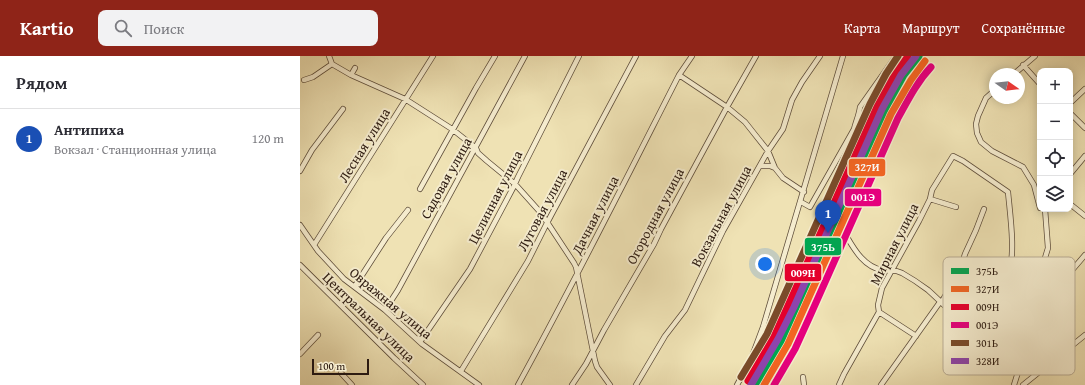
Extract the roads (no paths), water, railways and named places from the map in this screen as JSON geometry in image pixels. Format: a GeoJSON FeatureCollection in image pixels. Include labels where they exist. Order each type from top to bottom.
{"type":"FeatureCollection","features":[{"type":"Feature","properties":{"kind":"street"},"geometry":{"type":"LineString","coordinates":[[329,56],[332,64],[351,75],[405,99],[452,129],[476,148],[478,153],[515,184],[541,213],[574,263],[597,367],[610,385]]}},
{"type":"Feature","properties":{"kind":"street","name":"Лесная улица"},"geometry":{"type":"LineString","coordinates":[[314,245],[433,56]]}},
{"type":"Feature","properties":{"kind":"street"},"geometry":{"type":"LineString","coordinates":[[420,189],[452,129],[495,56]]}},
{"type":"Feature","properties":{"kind":"street","name":"Садовая улица"},"geometry":{"type":"LineString","coordinates":[[385,310],[398,290],[525,56]]}},
{"type":"Feature","properties":{"kind":"street","name":"Целинная улица"},"geometry":{"type":"LineString","coordinates":[[420,342],[470,269],[515,184],[579,56]]}},
{"type":"Feature","properties":{"kind":"street","name":"Луговая улица"},"geometry":{"type":"LineString","coordinates":[[461,371],[528,261],[636,56]]}},
{"type":"Feature","properties":{"kind":"street","name":"Дачная улица"},"geometry":{"type":"LineString","coordinates":[[518,385],[679,75],[692,56]]}},
{"type":"Feature","properties":{"kind":"street","name":"Огородная улица"},"geometry":{"type":"LineString","coordinates":[[572,385],[586,364],[654,244],[660,228],[756,56]]}},
{"type":"Feature","properties":{"kind":"street","name":"Вокзальная улица"},"geometry":{"type":"LineString","coordinates":[[636,385],[665,336],[684,310],[723,231],[768,151],[783,129],[792,100],[802,82],[820,56]]}},
{"type":"Feature","properties":{"kind":"street"},"geometry":{"type":"LineString","coordinates":[[737,385],[764,327],[843,56]]}},
{"type":"Feature","properties":{"kind":"street"},"geometry":{"type":"LineString","coordinates":[[800,202],[810,207],[854,129],[859,116],[860,107],[896,56]]}},
{"type":"Feature","properties":{"kind":"street"},"geometry":{"type":"LineString","coordinates":[[1020,68],[1035,56]]}},
{"type":"Feature","properties":{"kind":"street"},"geometry":{"type":"LineString","coordinates":[[304,80],[313,77],[332,64]]}},
{"type":"Feature","properties":{"kind":"street"},"geometry":{"type":"LineString","coordinates":[[1023,65],[1037,81]]}},
{"type":"Feature","properties":{"kind":"street"},"geometry":{"type":"LineString","coordinates":[[351,75],[355,68]]}},
{"type":"Feature","properties":{"kind":"street"},"geometry":{"type":"LineString","coordinates":[[679,75],[727,107],[745,122],[768,151],[775,168],[783,178],[804,192]]}},
{"type":"Feature","properties":{"kind":"street"},"geometry":{"type":"LineString","coordinates":[[1073,101],[1085,89]]}},
{"type":"Feature","properties":{"kind":"street"},"geometry":{"type":"LineString","coordinates":[[989,95],[986,98],[976,124],[977,133],[981,142],[992,151],[1023,167],[1034,184],[1037,196]]}},
{"type":"Feature","properties":{"kind":"street"},"geometry":{"type":"LineString","coordinates":[[300,171],[312,150],[343,109]]}},
{"type":"Feature","properties":{"kind":"street"},"geometry":{"type":"LineString","coordinates":[[1073,116],[1085,128]]}},
{"type":"Feature","properties":{"kind":"street","name":"Мирная улица"},"geometry":{"type":"LineString","coordinates":[[839,385],[879,312],[878,305],[882,288],[930,199],[932,190],[952,156],[963,161],[1008,192],[1013,246],[1012,257]]}},
{"type":"Feature","properties":{"kind":"street"},"geometry":{"type":"LineString","coordinates":[[1073,170],[1085,156]]}},
{"type":"Feature","properties":{"kind":"street"},"geometry":{"type":"LineString","coordinates":[[760,166],[770,166],[775,168]]}},
{"type":"Feature","properties":{"kind":"street"},"geometry":{"type":"LineString","coordinates":[[930,199],[956,207]]}},
{"type":"Feature","properties":{"kind":"street"},"geometry":{"type":"LineString","coordinates":[[1073,206],[1085,216]]}},
{"type":"Feature","properties":{"kind":"street"},"geometry":{"type":"LineString","coordinates":[[964,257],[984,209]]}},
{"type":"Feature","properties":{"kind":"street"},"geometry":{"type":"LineString","coordinates":[[355,286],[386,238],[408,210]]}},
{"type":"Feature","properties":{"kind":"street"},"geometry":{"type":"LineString","coordinates":[[1042,212],[1045,218]]}},
{"type":"Feature","properties":{"kind":"street"},"geometry":{"type":"LineString","coordinates":[[1045,212],[1048,248],[1045,257]]}},
{"type":"Feature","properties":{"kind":"street","name":"Овражная улица"},"geometry":{"type":"LineString","coordinates":[[300,225],[318,251],[344,278],[385,310],[420,342],[479,385]]}},
{"type":"Feature","properties":{"kind":"street"},"geometry":{"type":"LineString","coordinates":[[847,237],[855,251],[866,262],[880,270],[892,269],[901,273],[927,289],[943,305]]}},
{"type":"Feature","properties":{"kind":"street"},"geometry":{"type":"LineString","coordinates":[[1075,266],[1085,254]]}},
{"type":"Feature","properties":{"kind":"street","name":"Центральная улица"},"geometry":{"type":"LineString","coordinates":[[300,265],[423,385]]}},
{"type":"Feature","properties":{"kind":"street"},"geometry":{"type":"LineString","coordinates":[[881,385],[943,297]]}},
{"type":"Feature","properties":{"kind":"street"},"geometry":{"type":"LineString","coordinates":[[879,312],[916,336]]}},
{"type":"Feature","properties":{"kind":"street"},"geometry":{"type":"LineString","coordinates":[[300,354],[318,335]]}},
{"type":"Feature","properties":{"kind":"street"},"geometry":{"type":"LineString","coordinates":[[1075,343],[1085,335]]}},
{"type":"Feature","properties":{"kind":"street"},"geometry":{"type":"LineString","coordinates":[[341,373],[352,385]]}},
{"type":"Feature","properties":{"kind":"street"},"geometry":{"type":"LineString","coordinates":[[1014,385],[1017,375]]}},
{"type":"Feature","properties":{"kind":"street"},"geometry":{"type":"LineString","coordinates":[[1023,385],[1035,375]]}},
{"type":"Feature","properties":{"kind":"street"},"geometry":{"type":"LineString","coordinates":[[803,377],[804,385]]}},
{"type":"Feature","properties":{"kind":"place","name":"Антипиха"},"geometry":{"type":"Point","coordinates":[828,233]}}]}
